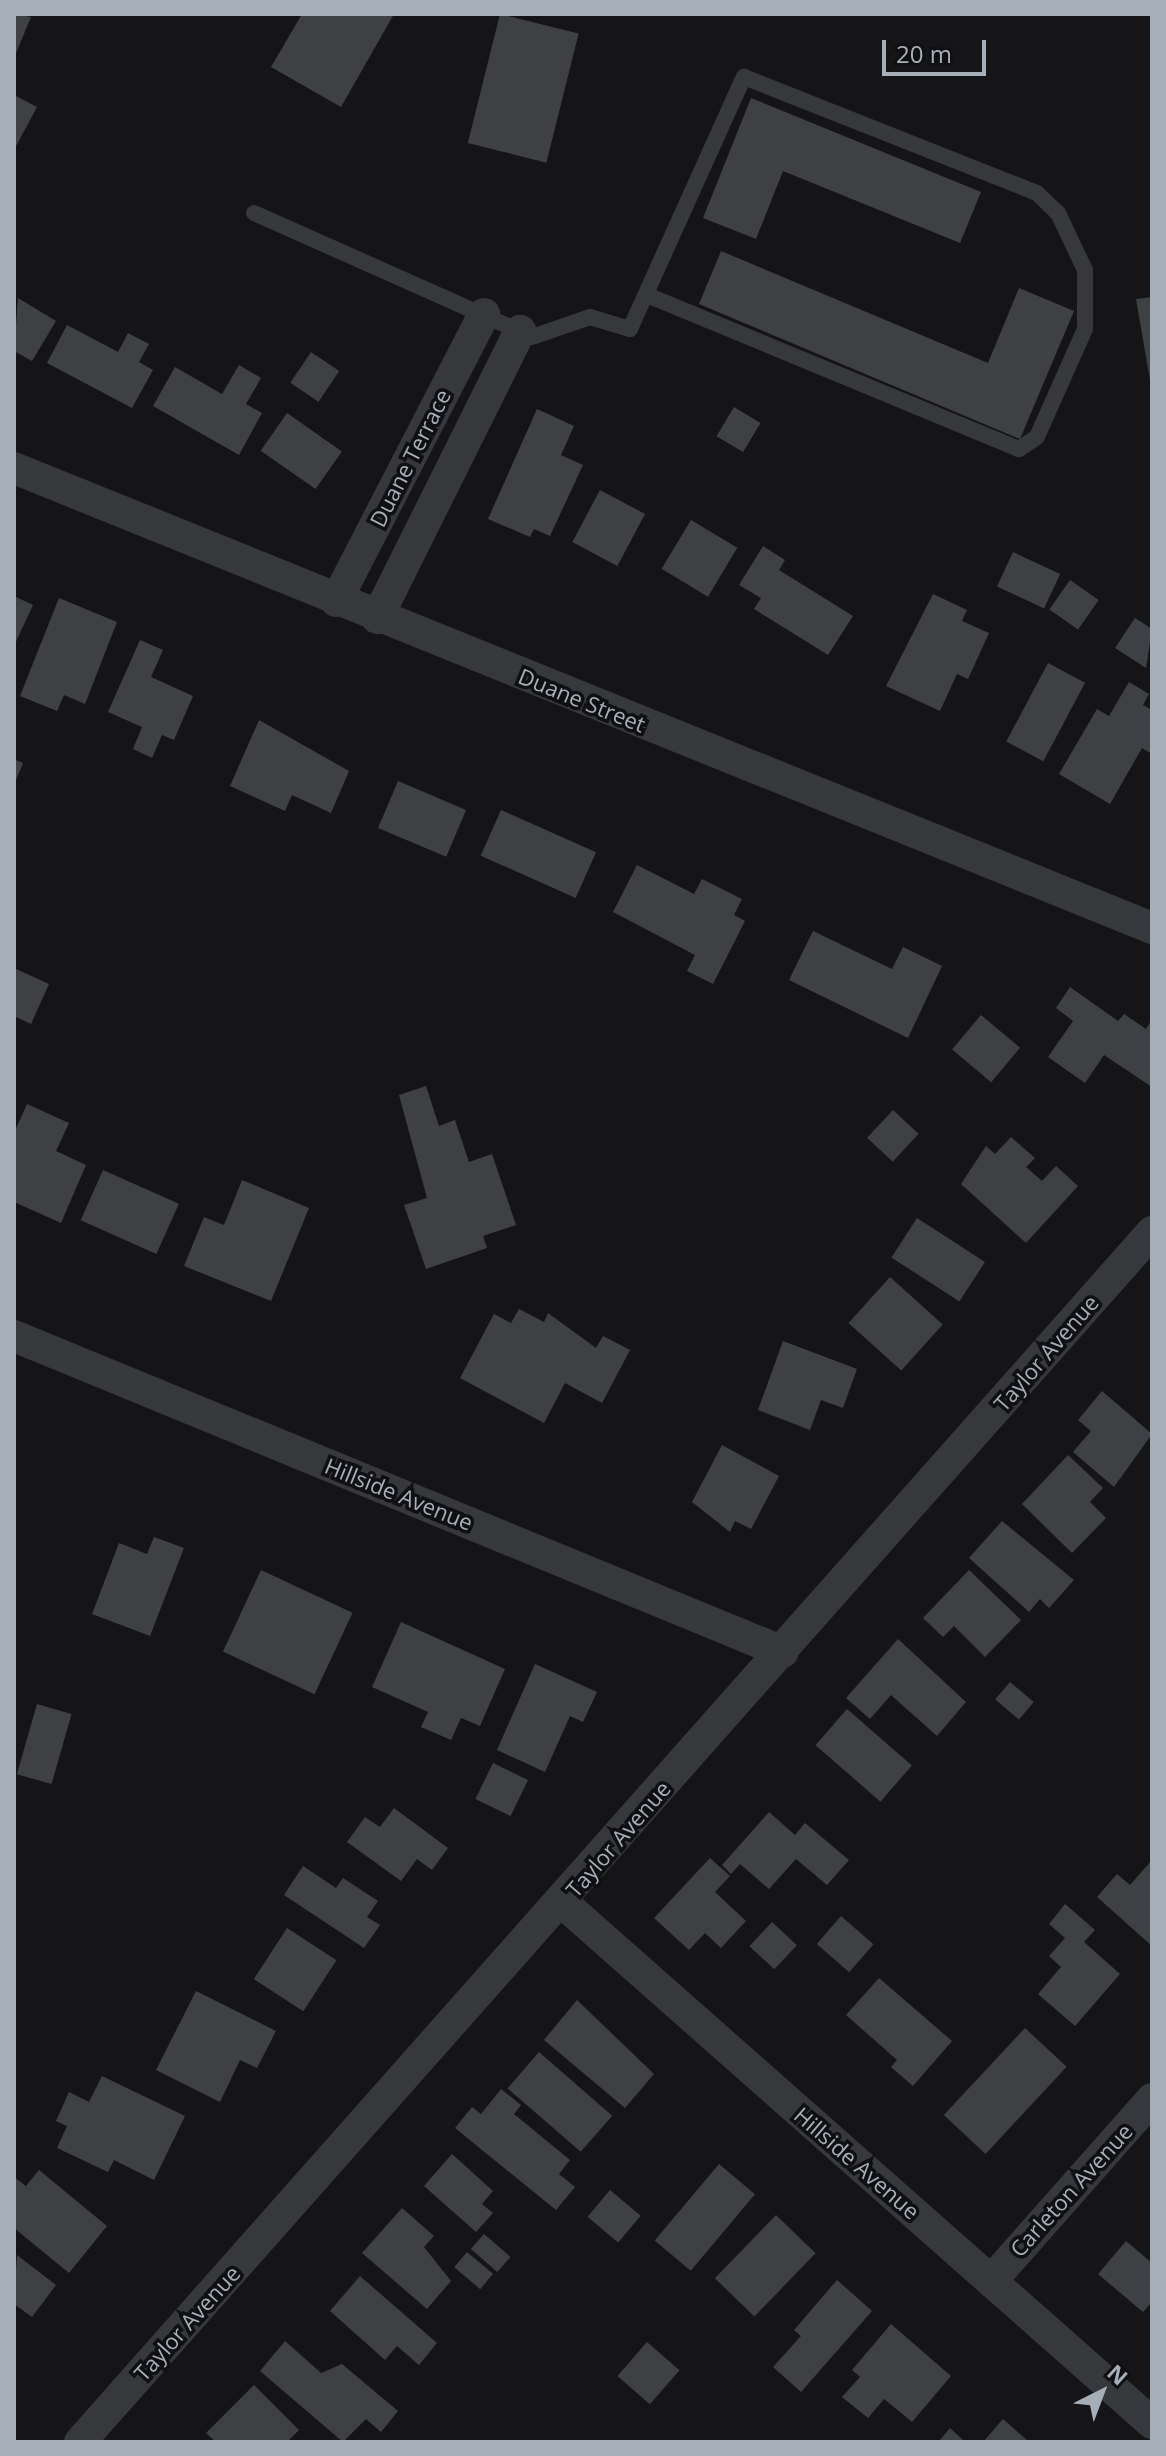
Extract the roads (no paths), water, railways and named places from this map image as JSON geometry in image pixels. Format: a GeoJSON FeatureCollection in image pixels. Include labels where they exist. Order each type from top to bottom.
{"type":"FeatureCollection","features":[{"type":"Feature","properties":{"kind":"street","name":"Duane Terrace"},"geometry":{"type":"LineString","coordinates":[[336,601],[484,314]]}},
{"type":"Feature","properties":{"kind":"street"},"geometry":{"type":"LineString","coordinates":[[377,618],[520,331]]}},
{"type":"Feature","properties":{"kind":"street","name":"Duane Street"},"geometry":{"type":"LineString","coordinates":[[14,468],[377,618],[1152,928]]}},
{"type":"Feature","properties":{"kind":"street","name":"Taylor Avenue"},"geometry":{"type":"LineString","coordinates":[[80,2442],[562,1902],[1152,1232]]}},
{"type":"Feature","properties":{"kind":"street","name":"Hillside Avenue"},"geometry":{"type":"LineString","coordinates":[[14,1336],[783,1652]]}},
{"type":"Feature","properties":{"kind":"street","name":"Hillside Avenue"},"geometry":{"type":"LineString","coordinates":[[562,1902],[1152,2423]]}},
{"type":"Feature","properties":{"kind":"street","name":"Carleton Avenue"},"geometry":{"type":"LineString","coordinates":[[991,2281],[1152,2099]]}},
{"type":"Feature","properties":{"kind":"lane"},"geometry":{"type":"LineString","coordinates":[[254,213],[532,337],[590,317],[630,329],[744,77],[1037,193],[1058,213],[1085,270],[1085,329],[1037,437],[1019,449],[647,295]]}}]}
